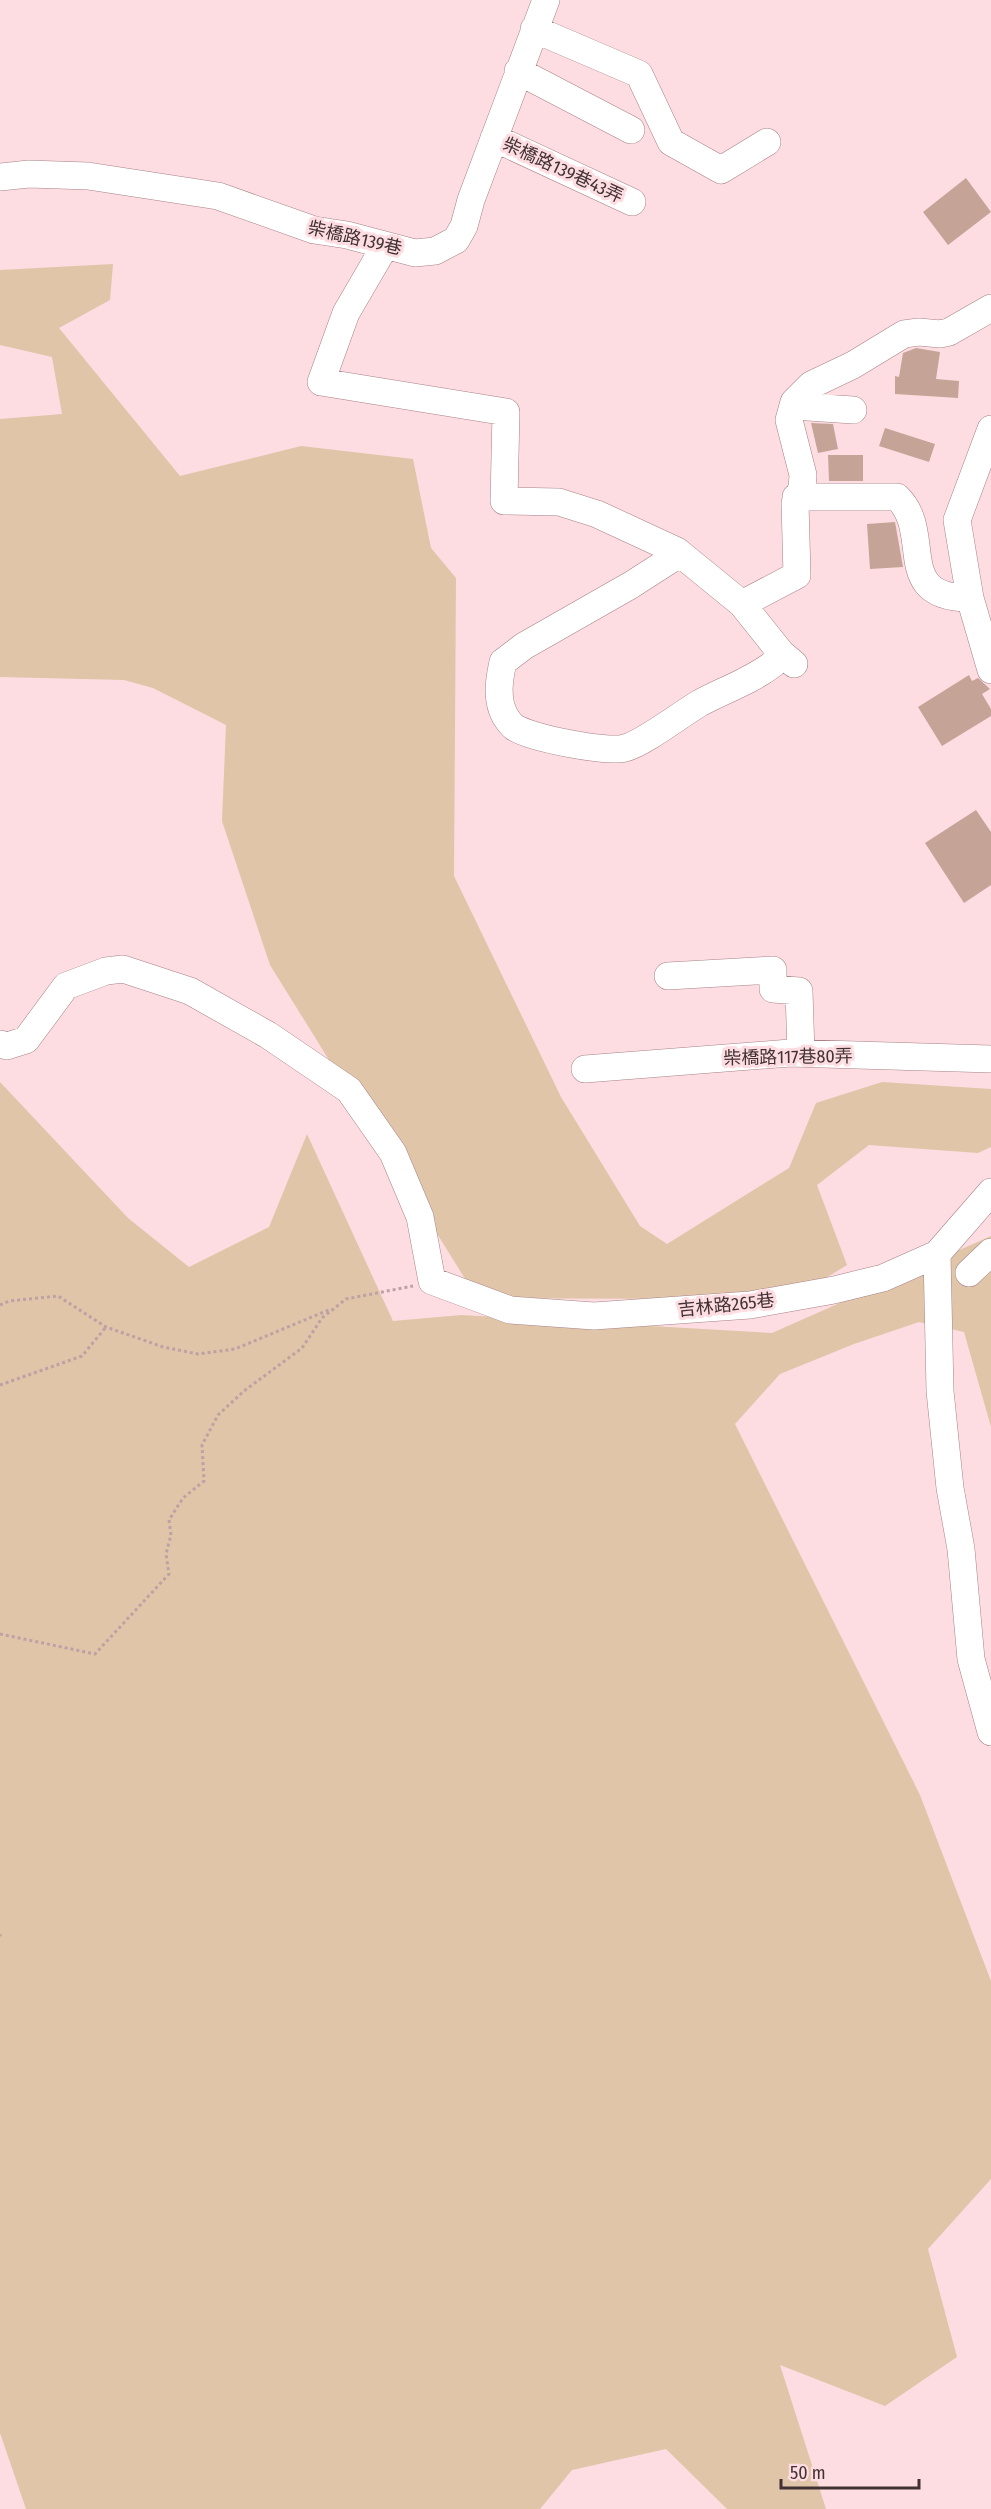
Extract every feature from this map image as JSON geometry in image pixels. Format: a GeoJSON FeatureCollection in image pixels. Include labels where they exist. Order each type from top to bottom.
{"type":"FeatureCollection","features":[{"type":"Feature","properties":{"kind":"street","name":"柴橋路139巷"},"geometry":{"type":"LineString","coordinates":[[0,177],[29,174],[88,176],[218,196],[314,230],[347,235],[415,253],[443,248],[456,240],[464,226],[518,71],[546,0]]}},
{"type":"Feature","properties":{"kind":"street"},"geometry":{"type":"LineString","coordinates":[[534,28],[639,74],[671,142],[721,170],[767,142]]}},
{"type":"Feature","properties":{"kind":"street"},"geometry":{"type":"LineString","coordinates":[[518,71],[632,130]]}},
{"type":"Feature","properties":{"kind":"street","name":"柴橋路139巷43弄"},"geometry":{"type":"LineString","coordinates":[[494,138],[632,202]]}},
{"type":"Feature","properties":{"kind":"street"},"geometry":{"type":"LineString","coordinates":[[385,246],[346,313],[321,382],[506,412],[504,501],[559,502],[597,514],[677,551],[742,604],[788,658],[775,662],[701,702],[626,748],[605,749],[588,745],[572,745],[514,727],[505,716],[498,687],[503,662],[524,646],[631,585],[673,558],[677,551]]}},
{"type":"Feature","properties":{"kind":"street"},"geometry":{"type":"LineString","coordinates":[[742,604],[797,575],[796,497],[802,488],[803,475],[789,420],[793,406],[812,385],[853,365],[904,334],[949,332],[991,308]]}},
{"type":"Feature","properties":{"kind":"street"},"geometry":{"type":"LineString","coordinates":[[793,406],[853,410]]}},
{"type":"Feature","properties":{"kind":"street"},"geometry":{"type":"LineString","coordinates":[[991,429],[957,520],[970,598],[991,670]]}},
{"type":"Feature","properties":{"kind":"street"},"geometry":{"type":"LineString","coordinates":[[796,497],[897,497],[906,505],[912,518],[918,567],[928,585],[940,595],[950,598],[970,598]]}},
{"type":"Feature","properties":{"kind":"street"},"geometry":{"type":"LineString","coordinates":[[0,1044],[7,1046],[27,1040],[66,986],[106,971],[123,969],[190,991],[268,1035],[349,1090],[393,1153],[398,1164],[420,1218],[432,1281]]}},
{"type":"Feature","properties":{"kind":"street"},"geometry":{"type":"LineString","coordinates":[[668,976],[773,970],[773,989],[799,991],[801,1053]]}},
{"type":"Feature","properties":{"kind":"street","name":"柴橋路117巷80弄"},"geometry":{"type":"LineString","coordinates":[[585,1068],[801,1053],[991,1059]]}},
{"type":"Feature","properties":{"kind":"street","name":"吉林路265巷"},"geometry":{"type":"LineString","coordinates":[[432,1281],[510,1310],[594,1316],[750,1305],[883,1278],[937,1254],[991,1191]]}},
{"type":"Feature","properties":{"kind":"street"},"geometry":{"type":"LineString","coordinates":[[969,1274],[991,1252]]}},
{"type":"Feature","properties":{"kind":"street"},"geometry":{"type":"LineString","coordinates":[[937,1254],[940,1391],[950,1488],[961,1549],[971,1659],[991,1732]]}},
{"type":"Feature","properties":{"kind":"path"},"geometry":{"type":"LineString","coordinates":[[0,1634],[96,1654],[169,1575],[166,1554],[171,1535],[169,1521],[183,1498],[204,1481],[202,1445],[218,1415],[244,1391],[302,1348],[322,1318],[346,1299],[389,1293],[432,1281]]}},
{"type":"Feature","properties":{"kind":"path"},"geometry":{"type":"LineString","coordinates":[[0,1305],[9,1301],[58,1296],[106,1327],[163,1347],[198,1354],[235,1349],[335,1308]]}},
{"type":"Feature","properties":{"kind":"path"},"geometry":{"type":"LineString","coordinates":[[0,1385],[81,1356],[106,1327]]}},
{"type":"Feature","properties":{"kind":"shaded area"},"geometry":{"type":"Polygon","coordinates":[[[113,264],[110,300],[59,328],[180,476],[301,446],[413,459],[431,548],[456,578],[454,876],[561,1097],[640,1226],[667,1244],[789,1168],[816,1103],[882,1082],[991,1089],[991,1147],[978,1153],[869,1145],[817,1185],[847,1265],[811,1287],[689,1299],[477,1298],[270,965],[222,821],[226,725],[153,688],[124,680],[0,677],[0,419],[62,414],[52,357],[0,345],[0,270],[113,264]]]}},
{"type":"Feature","properties":{"kind":"shaded area"},"geometry":{"type":"Polygon","coordinates":[[[0,1082],[128,1218],[189,1267],[269,1227],[307,1134],[393,1321],[461,1315],[772,1333],[991,1236],[991,1427],[964,1332],[919,1322],[854,1344],[780,1374],[735,1424],[920,1795],[991,1981],[991,2179],[928,2249],[957,2357],[885,2406],[780,2365],[826,2509],[727,2509],[666,2449],[572,2470],[540,2509],[26,2509],[0,2433],[0,1082]]]}},
{"type":"Feature","properties":{"kind":"building"},"geometry":{"type":"Polygon","coordinates":[[[966,178],[991,212],[948,245],[923,212],[966,178]]]}},
{"type":"Feature","properties":{"kind":"building"},"geometry":{"type":"Polygon","coordinates":[[[916,348],[940,352],[936,379],[959,381],[958,398],[895,394],[895,376],[899,377],[903,353],[916,348]]]}},
{"type":"Feature","properties":{"kind":"building"},"geometry":{"type":"Polygon","coordinates":[[[811,423],[833,424],[838,449],[818,453],[811,423]]]}},
{"type":"Feature","properties":{"kind":"building"},"geometry":{"type":"Polygon","coordinates":[[[885,428],[935,444],[929,462],[879,446],[885,428]]]}},
{"type":"Feature","properties":{"kind":"building"},"geometry":{"type":"Polygon","coordinates":[[[828,455],[863,455],[863,481],[829,481],[828,455]]]}},
{"type":"Feature","properties":{"kind":"building"},"geometry":{"type":"Polygon","coordinates":[[[895,522],[903,567],[870,569],[867,524],[895,522]]]}},
{"type":"Feature","properties":{"kind":"building"},"geometry":{"type":"Polygon","coordinates":[[[969,675],[972,681],[978,678],[990,689],[982,694],[991,709],[991,716],[942,746],[918,707],[969,675]]]}},
{"type":"Feature","properties":{"kind":"building"},"geometry":{"type":"Polygon","coordinates":[[[976,810],[991,832],[991,885],[964,903],[925,843],[976,810]]]}}]}
